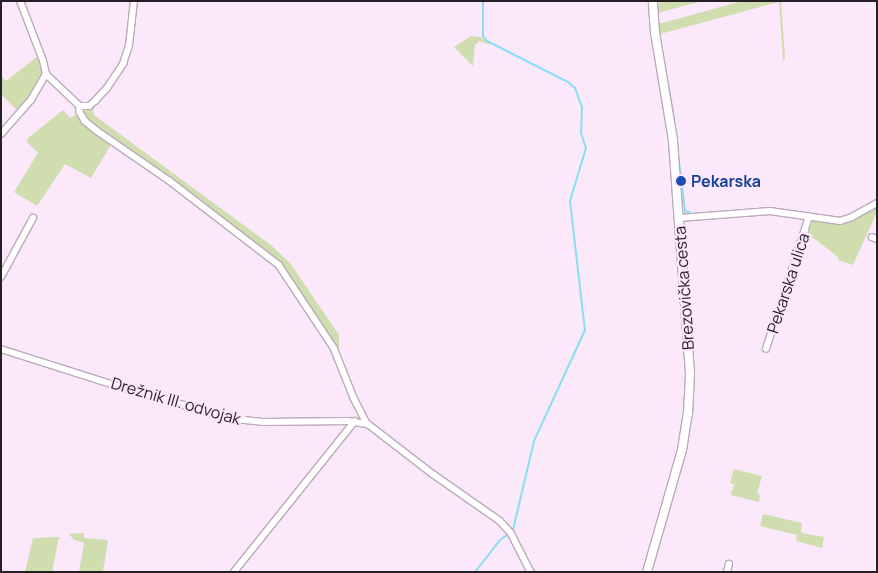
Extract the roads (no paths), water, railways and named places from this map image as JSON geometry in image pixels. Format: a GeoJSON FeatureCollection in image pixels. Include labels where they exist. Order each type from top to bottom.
{"type":"FeatureCollection","features":[{"type":"Feature","properties":{"kind":"main road","name":"Brezovička cesta"},"geometry":{"type":"LineString","coordinates":[[647,572],[674,485],[688,414],[690,373],[680,218],[670,113],[655,33],[653,1]]}},
{"type":"Feature","properties":{"kind":"street"},"geometry":{"type":"LineString","coordinates":[[20,1],[46,74],[80,106],[89,106],[95,101],[107,88],[123,64],[129,46],[134,1]]}},
{"type":"Feature","properties":{"kind":"street"},"geometry":{"type":"LineString","coordinates":[[1,134],[31,100],[46,74]]}},
{"type":"Feature","properties":{"kind":"street"},"geometry":{"type":"LineString","coordinates":[[80,106],[80,112],[85,120],[96,130],[170,181],[279,265],[334,348],[354,398],[368,424],[433,474],[500,521],[510,533],[531,572]]}},
{"type":"Feature","properties":{"kind":"street","name":"Pekarska ulica"},"geometry":{"type":"LineString","coordinates":[[680,218],[770,211],[845,220],[877,202]]}},
{"type":"Feature","properties":{"kind":"street","name":"Pekarska ulica"},"geometry":{"type":"LineString","coordinates":[[766,350],[810,217]]}},
{"type":"Feature","properties":{"kind":"street"},"geometry":{"type":"LineString","coordinates":[[1,277],[33,218]]}},
{"type":"Feature","properties":{"kind":"street","name":"Drežnik III. odvojak"},"geometry":{"type":"LineString","coordinates":[[1,349],[140,393],[235,420],[262,422],[355,421],[368,424]]}},
{"type":"Feature","properties":{"kind":"street"},"geometry":{"type":"LineString","coordinates":[[234,572],[355,421]]}},
{"type":"Feature","properties":{"kind":"street"},"geometry":{"type":"LineString","coordinates":[[727,572],[729,564]]}},
{"type":"Feature","properties":{"kind":"waterway"},"geometry":{"type":"LineString","coordinates":[[483,1],[483,36],[487,41],[568,82],[575,88],[582,107],[581,133],[586,148],[570,201],[585,330],[534,441],[513,530]]}},
{"type":"Feature","properties":{"kind":"waterway"},"geometry":{"type":"LineString","coordinates":[[664,63],[673,112],[685,211],[690,212]]}},
{"type":"Feature","properties":{"kind":"waterway"},"geometry":{"type":"LineString","coordinates":[[475,572],[499,541],[508,534]]}},
{"type":"Feature","properties":{"kind":"place","name":"Pekarska"},"geometry":{"type":"Point","coordinates":[681,181]}}]}
